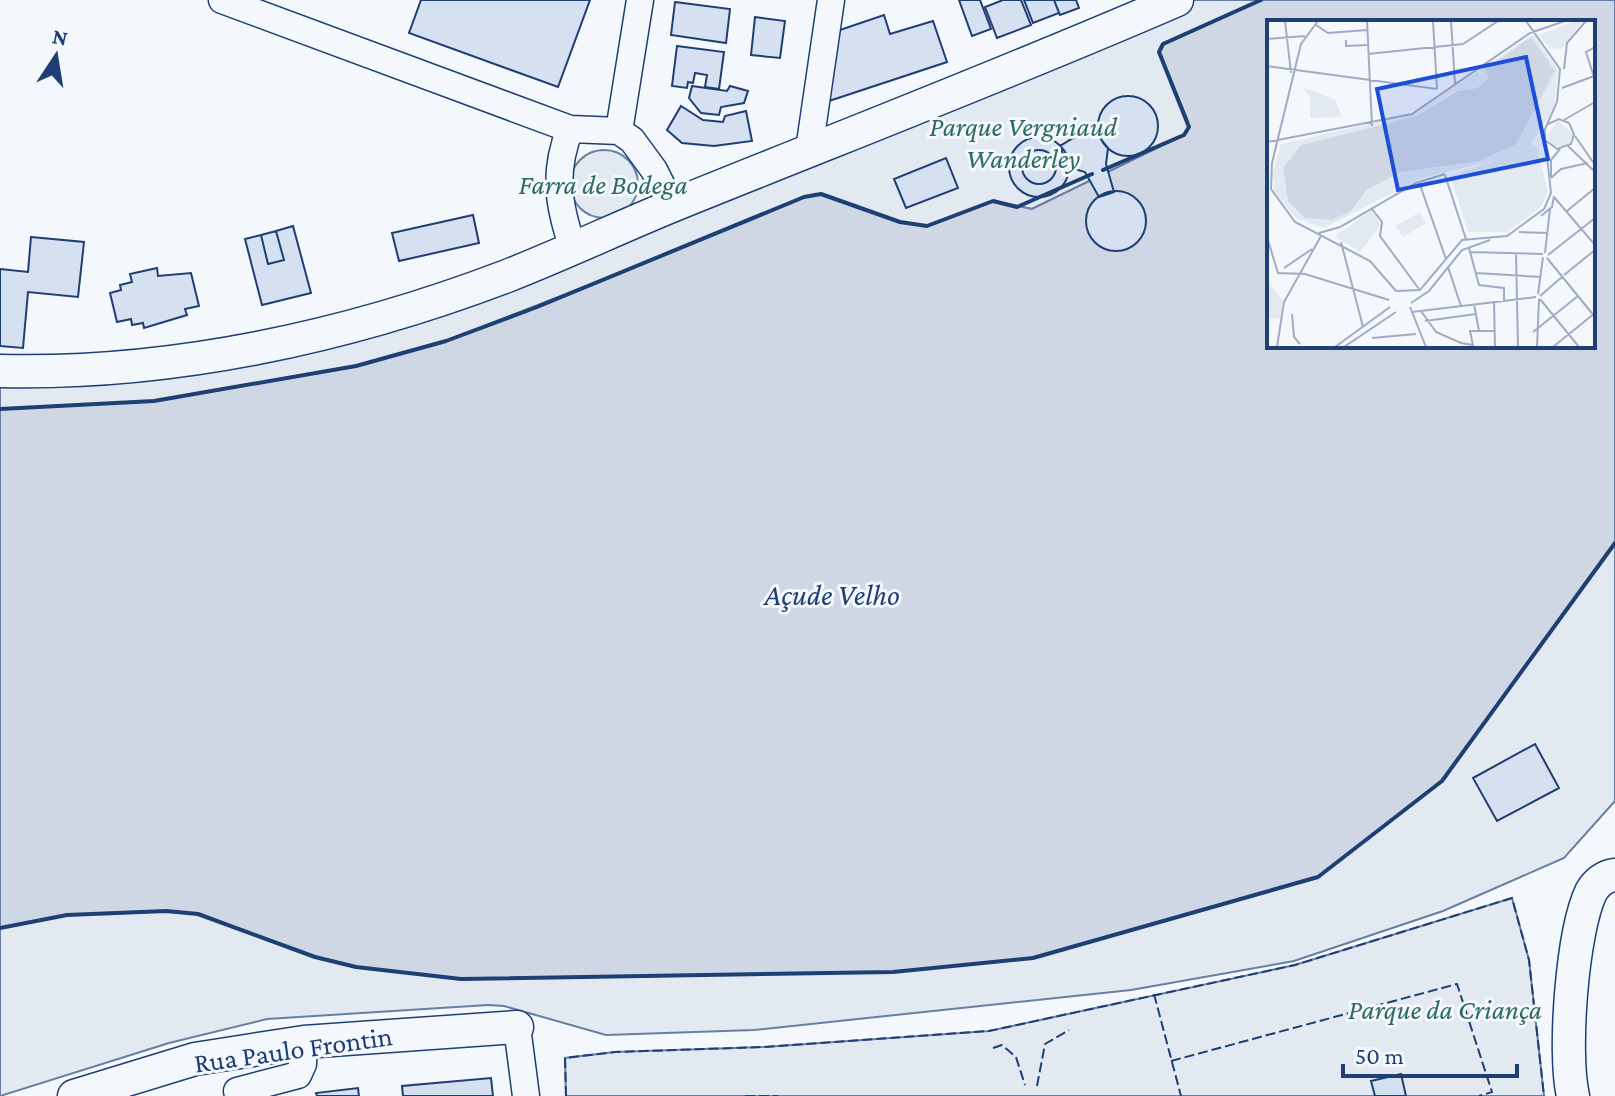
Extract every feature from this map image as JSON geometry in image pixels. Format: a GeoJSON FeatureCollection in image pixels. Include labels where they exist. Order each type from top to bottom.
{"type":"FeatureCollection","features":[{"type":"Feature","properties":{"kind":"main road"},"geometry":{"type":"LineString","coordinates":[[0,371],[120,368],[309,338],[446,297],[1031,64],[1177,0]]}},
{"type":"Feature","properties":{"kind":"main road"},"geometry":{"type":"LineString","coordinates":[[1573,1096],[1571,1013],[1582,921],[1592,889],[1600,881],[1615,875]]}},
{"type":"Feature","properties":{"kind":"main road","name":"Rua Paulo Frontin"},"geometry":{"type":"LineString","coordinates":[[74,1096],[195,1059],[304,1042],[517,1027]]}},
{"type":"Feature","properties":{"kind":"street"},"geometry":{"type":"LineString","coordinates":[[222,0],[570,129],[619,131],[644,154],[672,206]]}},
{"type":"Feature","properties":{"kind":"street"},"geometry":{"type":"LineString","coordinates":[[619,131],[640,0]]}},
{"type":"Feature","properties":{"kind":"street"},"geometry":{"type":"LineString","coordinates":[[809,150],[831,0]]}},
{"type":"Feature","properties":{"kind":"street"},"geometry":{"type":"LineString","coordinates":[[570,129],[557,175],[557,190],[573,248]]}},
{"type":"Feature","properties":{"kind":"street"},"geometry":{"type":"LineString","coordinates":[[517,1027],[526,1096]]}},
{"type":"Feature","properties":{"kind":"street"},"geometry":{"type":"LineString","coordinates":[[234,1054],[237,1093],[298,1075],[303,1064],[304,1042]]}},
{"type":"Feature","properties":{"kind":"green space","name":"Parque Vergniaud Wanderley"},"geometry":{"type":"Polygon","coordinates":[[[1193,0],[1261,0],[1163,44],[1159,52],[1189,127],[1184,135],[1032,209],[993,201],[927,226],[900,222],[821,194],[446,341],[356,366],[154,401],[0,409],[0,377],[337,335],[921,116],[1193,0]]]}},
{"type":"Feature","properties":{"kind":"green space","name":"Farra de Bodega"},"geometry":{"type":"Polygon","coordinates":[[[597,150],[611,150],[623,155],[633,165],[638,184],[633,203],[623,213],[611,218],[597,218],[585,213],[575,203],[570,191],[570,177],[575,165],[585,155],[597,150]]]}},
{"type":"Feature","properties":{"kind":"green space"},"geometry":{"type":"Polygon","coordinates":[[[1615,543],[1615,801],[1564,858],[1443,911],[1294,961],[1131,990],[754,1030],[606,1035],[504,1006],[488,1005],[267,1019],[169,1043],[0,1096],[0,928],[67,915],[166,911],[198,914],[315,957],[356,967],[461,979],[893,972],[1033,958],[1318,877],[1442,781],[1615,543]]]}},
{"type":"Feature","properties":{"kind":"green space","name":"Parque da Criança"},"geometry":{"type":"Polygon","coordinates":[[[1512,898],[1529,960],[1544,1096],[566,1096],[565,1058],[615,1052],[764,1047],[989,1031],[1295,965],[1512,898]]]}},
{"type":"Feature","properties":{"kind":"water","name":"Açude Velho"},"geometry":{"type":"Polygon","coordinates":[[[1261,0],[1615,0],[1615,543],[1442,781],[1318,877],[1033,958],[893,972],[461,979],[356,967],[315,957],[197,914],[166,911],[67,915],[0,928],[0,409],[154,401],[356,366],[446,341],[537,307],[804,197],[821,194],[900,222],[927,226],[993,201],[1032,209],[1184,135],[1189,127],[1186,116],[1159,52],[1163,44],[1261,0]]]}},
{"type":"Feature","properties":{"kind":"building"},"geometry":{"type":"Polygon","coordinates":[[[421,0],[590,0],[558,87],[409,33],[421,0]]]}},
{"type":"Feature","properties":{"kind":"building"},"geometry":{"type":"Polygon","coordinates":[[[959,0],[980,0],[991,29],[972,36],[959,0]]]}},
{"type":"Feature","properties":{"kind":"building"},"geometry":{"type":"Polygon","coordinates":[[[1003,0],[1021,0],[1031,25],[997,38],[985,7],[1003,0]]]}},
{"type":"Feature","properties":{"kind":"building"},"geometry":{"type":"Polygon","coordinates":[[[1024,0],[1054,0],[1059,13],[1033,23],[1024,0]]]}},
{"type":"Feature","properties":{"kind":"building"},"geometry":{"type":"Polygon","coordinates":[[[1054,0],[1076,0],[1079,8],[1060,15],[1054,0]]]}},
{"type":"Feature","properties":{"kind":"building"},"geometry":{"type":"Polygon","coordinates":[[[675,2],[730,9],[726,43],[671,35],[675,2]]]}},
{"type":"Feature","properties":{"kind":"building"},"geometry":{"type":"Polygon","coordinates":[[[884,15],[890,34],[933,21],[947,62],[826,102],[834,32],[884,15]]]}},
{"type":"Feature","properties":{"kind":"building"},"geometry":{"type":"Polygon","coordinates":[[[755,17],[785,21],[780,58],[751,55],[755,17]]]}},
{"type":"Feature","properties":{"kind":"building"},"geometry":{"type":"Polygon","coordinates":[[[677,46],[724,52],[719,89],[705,87],[707,75],[695,73],[693,83],[688,82],[687,88],[672,86],[677,46]]]}},
{"type":"Feature","properties":{"kind":"building"},"geometry":{"type":"Polygon","coordinates":[[[692,86],[727,91],[730,86],[748,91],[744,103],[721,107],[719,115],[701,113],[689,98],[692,86]]]}},
{"type":"Feature","properties":{"kind":"building"},"geometry":{"type":"Polygon","coordinates":[[[1128,96],[1149,105],[1158,126],[1149,147],[1128,156],[1107,147],[1098,126],[1107,105],[1128,96]]]}},
{"type":"Feature","properties":{"kind":"building"},"geometry":{"type":"Polygon","coordinates":[[[681,106],[703,120],[723,122],[725,116],[746,111],[752,141],[714,146],[682,143],[667,130],[681,106]]]}},
{"type":"Feature","properties":{"kind":"building"},"geometry":{"type":"Polygon","coordinates":[[[1098,123],[1100,138],[1108,148],[1106,164],[1114,192],[1099,197],[1085,172],[1068,167],[1060,146],[1098,123]]]}},
{"type":"Feature","properties":{"kind":"building"},"geometry":{"type":"Polygon","coordinates":[[[1039,137],[1060,146],[1069,167],[1060,188],[1039,197],[1018,188],[1009,167],[1018,146],[1039,137]]]}},
{"type":"Feature","properties":{"kind":"building"},"geometry":{"type":"Polygon","coordinates":[[[1039,150],[1051,155],[1056,167],[1051,179],[1039,184],[1027,179],[1022,167],[1027,155],[1039,150]]]}},
{"type":"Feature","properties":{"kind":"building"},"geometry":{"type":"Polygon","coordinates":[[[946,158],[958,188],[906,208],[894,179],[946,158]]]}},
{"type":"Feature","properties":{"kind":"building"},"geometry":{"type":"Polygon","coordinates":[[[1116,191],[1137,200],[1146,221],[1137,242],[1116,251],[1095,242],[1086,221],[1095,200],[1116,191]]]}},
{"type":"Feature","properties":{"kind":"building"},"geometry":{"type":"Polygon","coordinates":[[[473,215],[479,243],[399,261],[392,233],[473,215]]]}},
{"type":"Feature","properties":{"kind":"building"},"geometry":{"type":"Polygon","coordinates":[[[293,226],[311,293],[262,305],[245,239],[261,235],[268,264],[284,260],[276,231],[293,226]]]}},
{"type":"Feature","properties":{"kind":"building"},"geometry":{"type":"Polygon","coordinates":[[[276,231],[284,260],[268,264],[261,235],[276,231]]]}},
{"type":"Feature","properties":{"kind":"building"},"geometry":{"type":"Polygon","coordinates":[[[31,237],[84,242],[78,297],[28,292],[23,348],[0,346],[0,269],[28,272],[31,237]]]}},
{"type":"Feature","properties":{"kind":"building"},"geometry":{"type":"Polygon","coordinates":[[[157,268],[158,276],[191,273],[199,306],[185,309],[187,315],[144,328],[143,323],[132,325],[131,319],[117,322],[110,293],[121,290],[120,285],[132,282],[130,274],[157,268]]]}},
{"type":"Feature","properties":{"kind":"building"},"geometry":{"type":"Polygon","coordinates":[[[1535,744],[1559,788],[1497,821],[1473,778],[1535,744]]]}},
{"type":"Feature","properties":{"kind":"building"},"geometry":{"type":"Polygon","coordinates":[[[1401,1074],[1406,1096],[1375,1096],[1371,1081],[1401,1074]]]}},
{"type":"Feature","properties":{"kind":"building"},"geometry":{"type":"Polygon","coordinates":[[[491,1078],[493,1096],[403,1096],[402,1086],[491,1078]]]}},
{"type":"Feature","properties":{"kind":"building"},"geometry":{"type":"Polygon","coordinates":[[[358,1088],[359,1096],[317,1096],[316,1093],[358,1088]]]}},
{"type":"Feature","properties":{"kind":"fence"},"geometry":{"type":"LineString","coordinates":[[566,1096],[565,1058],[615,1052],[764,1047],[989,1031],[1295,965],[1512,898],[1529,960],[1544,1096]]}},
{"type":"Feature","properties":{"kind":"fence"},"geometry":{"type":"LineString","coordinates":[[1171,1061],[1457,984],[1492,1092],[1479,1096]]}},
{"type":"Feature","properties":{"kind":"fence"},"geometry":{"type":"LineString","coordinates":[[1154,994],[1181,1096]]}},
{"type":"Feature","properties":{"kind":"fence"},"geometry":{"type":"LineString","coordinates":[[1037,1086],[1045,1044],[1069,1030]]}},
{"type":"Feature","properties":{"kind":"fence"},"geometry":{"type":"LineString","coordinates":[[993,1048],[1002,1045],[1016,1057],[1025,1085]]}},
{"type":"Feature","properties":{"kind":"fence"},"geometry":{"type":"LineString","coordinates":[[745,1096],[778,1096]]}},
{"type":"Feature","properties":{"kind":"wall"},"geometry":{"type":"LineString","coordinates":[[1103,170],[1184,135],[1189,127],[1159,52],[1163,44],[1261,0]]}},
{"type":"Feature","properties":{"kind":"wall"},"geometry":{"type":"LineString","coordinates":[[0,409],[154,401],[356,366],[446,341],[537,307],[804,197],[821,194],[900,222],[927,226],[993,201],[1017,207],[1092,174]]}},
{"type":"Feature","properties":{"kind":"wall"},"geometry":{"type":"LineString","coordinates":[[0,928],[67,915],[166,911],[198,914],[315,957],[356,967],[461,979],[893,972],[1033,958],[1318,877],[1442,781],[1615,543]]}}]}
